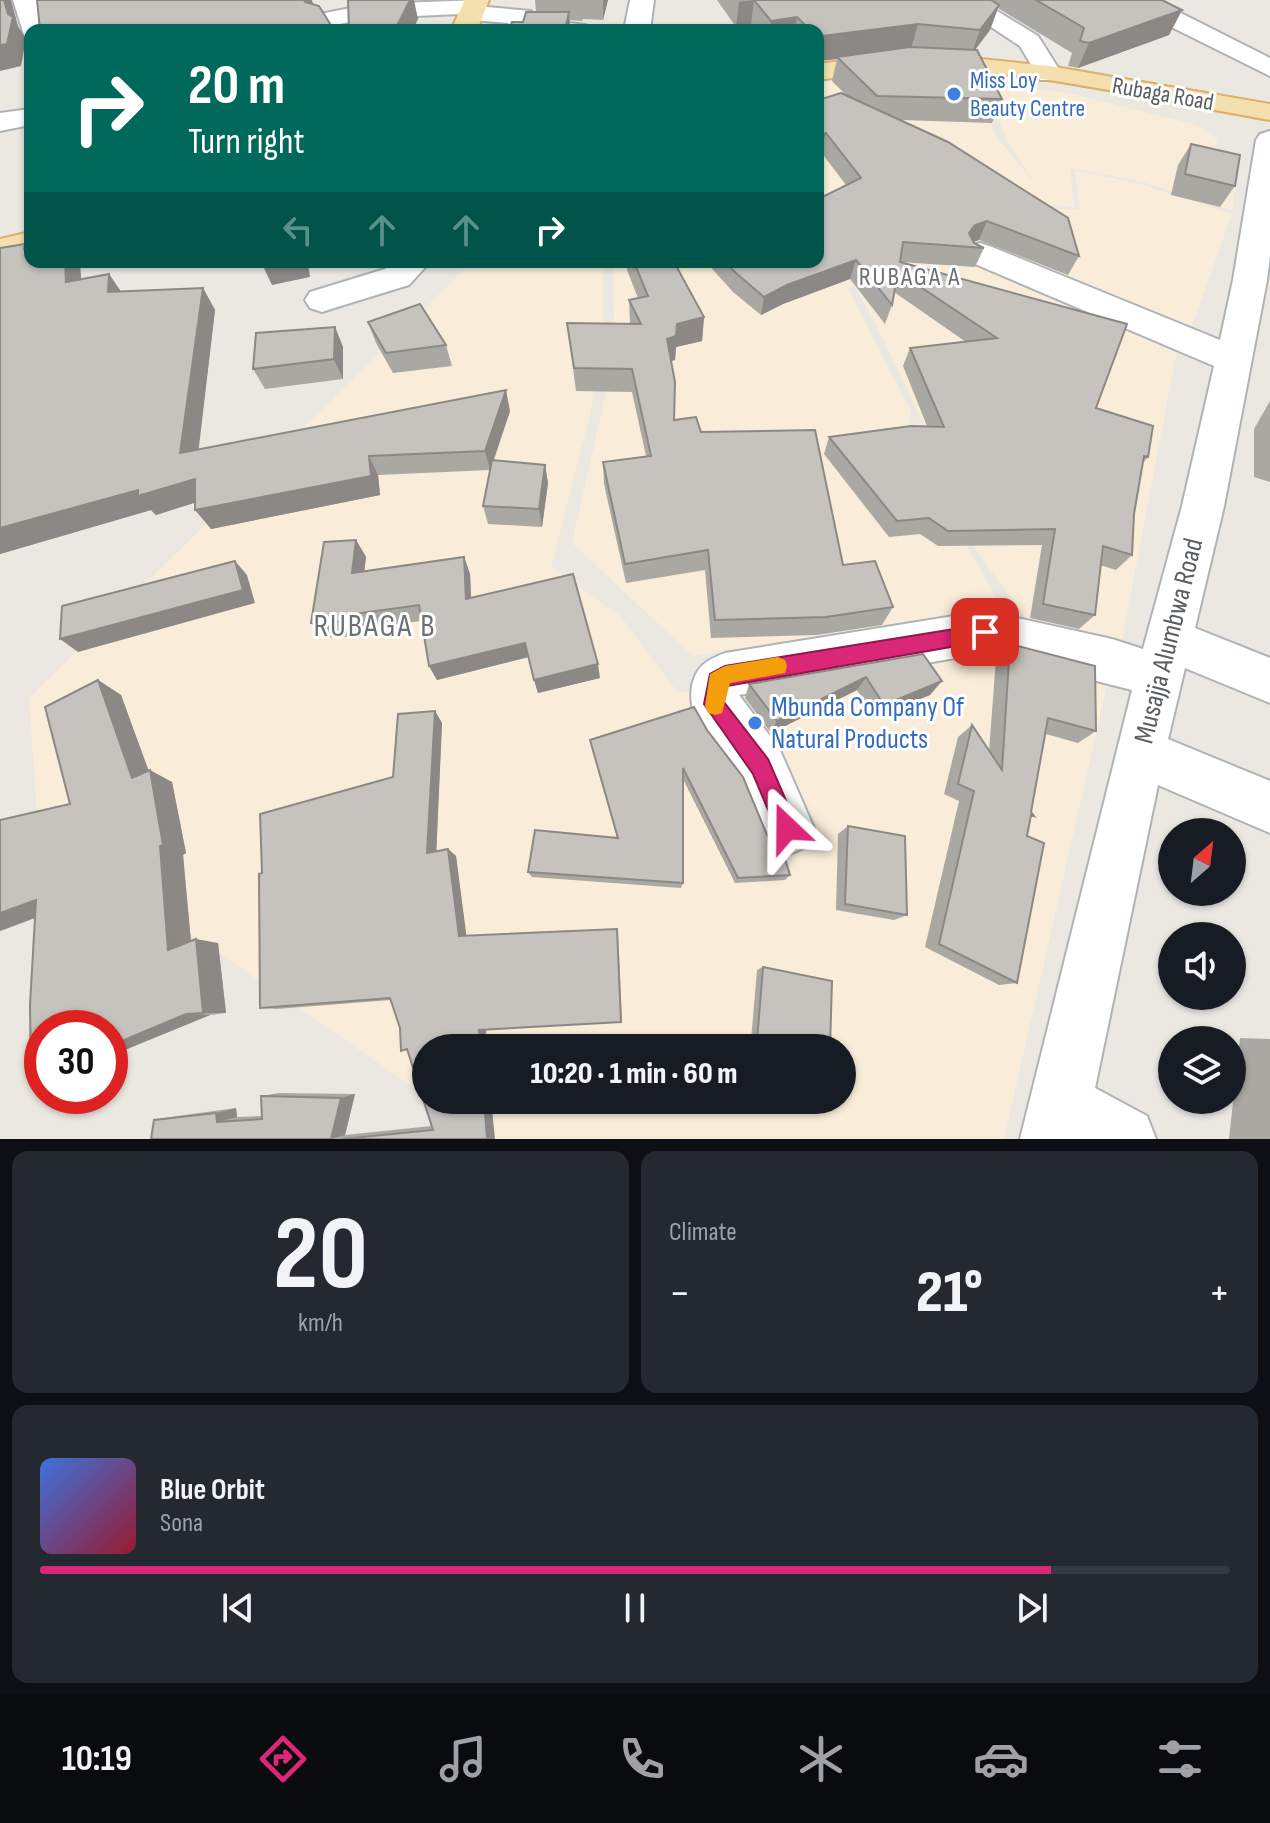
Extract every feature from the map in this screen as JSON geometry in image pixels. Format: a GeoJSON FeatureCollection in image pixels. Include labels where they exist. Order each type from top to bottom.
{"type":"FeatureCollection","features":[{"type":"Feature","properties":{"kind":"main road","name":"Rubaga Road"},"geometry":{"type":"LineString","coordinates":[[824,71],[924,60],[1049,74],[1270,112]]}},
{"type":"Feature","properties":{"kind":"main road"},"geometry":{"type":"LineString","coordinates":[[0,249],[24,243]]}},
{"type":"Feature","properties":{"kind":"street"},"geometry":{"type":"LineString","coordinates":[[25,0],[31,24]]}},
{"type":"Feature","properties":{"kind":"street"},"geometry":{"type":"LineString","coordinates":[[638,24],[642,0]]}},
{"type":"Feature","properties":{"kind":"street"},"geometry":{"type":"LineString","coordinates":[[962,0],[1029,41],[1049,74]]}},
{"type":"Feature","properties":{"kind":"street"},"geometry":{"type":"LineString","coordinates":[[1136,0],[1264,59]]}},
{"type":"Feature","properties":{"kind":"street"},"geometry":{"type":"LineString","coordinates":[[324,20],[371,11],[472,12],[522,16],[520,24]]}},
{"type":"Feature","properties":{"kind":"street"},"geometry":{"type":"LineString","coordinates":[[0,122],[24,118]]}},
{"type":"Feature","properties":{"kind":"street","name":"Musajja Alumbwa Road"},"geometry":{"type":"LineString","coordinates":[[1056,1121],[1141,752],[1203,506],[1233,360],[1260,283],[1270,140]]}},
{"type":"Feature","properties":{"kind":"street"},"geometry":{"type":"LineString","coordinates":[[980,254],[1233,360]]}},
{"type":"Feature","properties":{"kind":"street"},"geometry":{"type":"LineString","coordinates":[[322,300],[397,277],[407,268]]}},
{"type":"Feature","properties":{"kind":"street"},"geometry":{"type":"LineString","coordinates":[[787,828],[761,766],[714,704],[717,681],[725,675],[985,632],[1112,661],[1165,658],[1270,681]]}},
{"type":"Feature","properties":{"kind":"street"},"geometry":{"type":"LineString","coordinates":[[1141,752],[1270,807]]}},
{"type":"Feature","properties":{"kind":"street"},"geometry":{"type":"LineString","coordinates":[[1056,1121],[1124,1139]]}},
{"type":"Feature","properties":{"kind":"shaded area"},"geometry":{"type":"Polygon","coordinates":[[[908,68],[974,82],[996,136],[1040,190],[1008,143],[986,87],[1064,92],[1197,125],[1217,139],[1213,170],[1236,177],[1232,211],[1140,181],[1070,168],[1074,207],[1052,205],[985,253],[947,238],[893,266],[948,243],[1178,344],[1120,651],[1037,633],[946,509],[1003,610],[693,656],[572,543],[615,353],[613,268],[824,268],[824,83],[908,68]],[[854,285],[848,289],[911,411],[907,442],[929,435],[854,285]]]}},
{"type":"Feature","properties":{"kind":"shaded area"},"geometry":{"type":"Polygon","coordinates":[[[1075,170],[1140,184],[1232,214],[1190,332],[990,256],[1060,209],[1080,210],[1075,170]]]}},
{"type":"Feature","properties":{"kind":"shaded area"},"geometry":{"type":"Polygon","coordinates":[[[466,268],[603,268],[603,332],[590,414],[551,567],[621,617],[678,693],[963,643],[1110,672],[1004,1139],[488,1139],[451,1114],[856,1114],[856,1034],[412,1034],[412,1086],[38,828],[29,698],[466,268]]]}},
{"type":"Feature","properties":{"kind":"building"},"geometry":{"type":"Polygon","coordinates":[[[0,0],[4,0],[8,14],[13,17],[7,44],[0,45],[0,0]]]}},
{"type":"Feature","properties":{"kind":"building"},"geometry":{"type":"Polygon","coordinates":[[[37,0],[304,0],[319,6],[330,24],[39,24],[37,0]]]}},
{"type":"Feature","properties":{"kind":"building"},"geometry":{"type":"Polygon","coordinates":[[[348,0],[410,0],[398,24],[349,24],[348,0]]]}},
{"type":"Feature","properties":{"kind":"building"},"geometry":{"type":"Polygon","coordinates":[[[754,0],[991,0],[999,5],[980,30],[918,24],[824,36],[824,24],[804,24],[797,17],[771,21],[754,0]]]}},
{"type":"Feature","properties":{"kind":"building"},"geometry":{"type":"Polygon","coordinates":[[[1036,0],[1162,0],[1182,10],[1089,43],[1080,41],[1084,28],[1036,0]]]}},
{"type":"Feature","properties":{"kind":"building"},"geometry":{"type":"Polygon","coordinates":[[[526,12],[569,12],[566,24],[511,24],[523,22],[526,12]]]}},
{"type":"Feature","properties":{"kind":"building"},"geometry":{"type":"Polygon","coordinates":[[[910,47],[977,50],[1002,99],[877,96],[837,57],[910,47]]]}},
{"type":"Feature","properties":{"kind":"building"},"geometry":{"type":"Polygon","coordinates":[[[841,93],[948,142],[1068,218],[1079,256],[987,221],[975,225],[969,233],[974,243],[984,248],[903,242],[900,262],[1127,324],[1096,408],[1153,426],[1148,457],[1144,456],[1134,514],[1132,555],[1103,546],[1095,615],[1043,604],[1055,529],[948,531],[929,518],[897,521],[829,437],[911,426],[944,427],[910,348],[997,338],[898,272],[892,305],[856,260],[787,285],[764,297],[731,268],[824,268],[824,196],[861,178],[824,133],[824,98],[841,93]]]}},
{"type":"Feature","properties":{"kind":"building"},"geometry":{"type":"Polygon","coordinates":[[[1191,144],[1240,155],[1235,186],[1185,174],[1191,144]]]}},
{"type":"Feature","properties":{"kind":"building"},"geometry":{"type":"Polygon","coordinates":[[[24,244],[24,268],[65,268],[66,282],[109,274],[108,292],[203,288],[180,453],[506,390],[485,451],[369,456],[371,476],[195,510],[195,479],[138,496],[138,490],[0,528],[0,248],[24,244]]]}},
{"type":"Feature","properties":{"kind":"building"},"geometry":{"type":"Polygon","coordinates":[[[636,268],[677,268],[704,317],[677,324],[676,336],[667,339],[675,382],[674,420],[696,417],[701,432],[815,430],[843,565],[875,561],[893,607],[826,617],[715,620],[708,550],[625,564],[603,462],[651,456],[632,369],[574,368],[567,323],[641,324],[629,300],[648,296],[636,268]]]}},
{"type":"Feature","properties":{"kind":"building"},"geometry":{"type":"Polygon","coordinates":[[[420,304],[446,345],[386,353],[368,322],[420,304]]]}},
{"type":"Feature","properties":{"kind":"building"},"geometry":{"type":"Polygon","coordinates":[[[335,327],[334,359],[253,369],[256,333],[335,327]]]}},
{"type":"Feature","properties":{"kind":"building"},"geometry":{"type":"Polygon","coordinates":[[[492,460],[545,465],[539,509],[483,506],[492,460]]]}},
{"type":"Feature","properties":{"kind":"building"},"geometry":{"type":"Polygon","coordinates":[[[356,540],[352,573],[464,557],[466,599],[573,574],[598,664],[534,680],[525,643],[429,666],[419,605],[346,615],[346,621],[311,623],[324,542],[356,540]]]}},
{"type":"Feature","properties":{"kind":"building"},"geometry":{"type":"Polygon","coordinates":[[[235,561],[243,590],[60,639],[62,606],[235,561]]]}},
{"type":"Feature","properties":{"kind":"building"},"geometry":{"type":"Polygon","coordinates":[[[1010,644],[1095,666],[1096,731],[1048,718],[1031,812],[1034,816],[1031,815],[1027,836],[1044,843],[1017,983],[939,944],[974,791],[958,784],[972,725],[1002,770],[1010,644]]]}},
{"type":"Feature","properties":{"kind":"building"},"geometry":{"type":"Polygon","coordinates":[[[923,654],[942,681],[884,705],[866,677],[777,721],[749,684],[923,654]]]}},
{"type":"Feature","properties":{"kind":"building"},"geometry":{"type":"Polygon","coordinates":[[[98,680],[132,778],[150,770],[163,845],[160,846],[168,950],[196,939],[203,1013],[186,1014],[128,1038],[128,1010],[30,1010],[36,900],[0,913],[0,820],[70,804],[45,707],[98,680]]]}},
{"type":"Feature","properties":{"kind":"building"},"geometry":{"type":"Polygon","coordinates":[[[694,707],[707,730],[743,777],[770,842],[782,849],[790,875],[738,878],[683,768],[683,883],[528,872],[535,830],[618,838],[590,740],[694,707]]]}},
{"type":"Feature","properties":{"kind":"building"},"geometry":{"type":"Polygon","coordinates":[[[435,711],[427,853],[448,849],[459,936],[617,929],[621,1022],[479,1030],[479,1034],[412,1034],[412,1065],[407,1049],[401,1051],[400,1028],[390,998],[260,1008],[260,814],[393,777],[398,714],[435,711]]]}},
{"type":"Feature","properties":{"kind":"building"},"geometry":{"type":"Polygon","coordinates":[[[848,826],[905,836],[907,915],[845,904],[848,826]]]}},
{"type":"Feature","properties":{"kind":"building"},"geometry":{"type":"Polygon","coordinates":[[[763,967],[832,981],[830,1034],[758,1034],[763,967]]]}},
{"type":"Feature","properties":{"kind":"building"},"geometry":{"type":"Polygon","coordinates":[[[261,1096],[341,1098],[331,1139],[151,1139],[154,1120],[216,1113],[217,1122],[262,1119],[261,1096]]]}},
{"type":"Feature","properties":{"kind":"building"},"geometry":{"type":"Polygon","coordinates":[[[428,1114],[485,1114],[487,1139],[343,1139],[433,1130],[428,1114]]]}},
{"type":"Feature","properties":{"kind":"slow traffic"},"geometry":{"type":"LineString","coordinates":[[715,706],[717,681],[725,675],[778,666]]}},
{"type":"Feature","properties":{"kind":"place","name":"Miss Loy Beauty Centre"},"geometry":{"type":"Point","coordinates":[954,94]}},
{"type":"Feature","properties":{"kind":"place","name":"Mbunda Company Of Natural Products"},"geometry":{"type":"Point","coordinates":[755,723]}},
{"type":"Feature","properties":{"kind":"district","name":"RUBAGA A"},"geometry":{"type":"Point","coordinates":[910,277]}},
{"type":"Feature","properties":{"kind":"district","name":"RUBAGA B"},"geometry":{"type":"Point","coordinates":[375,626]}},
{"type":"Feature","properties":{"kind":"route"},"geometry":{"type":"LineString","coordinates":[[787,828],[761,766],[714,704],[717,681],[725,675],[985,632]]}}]}
